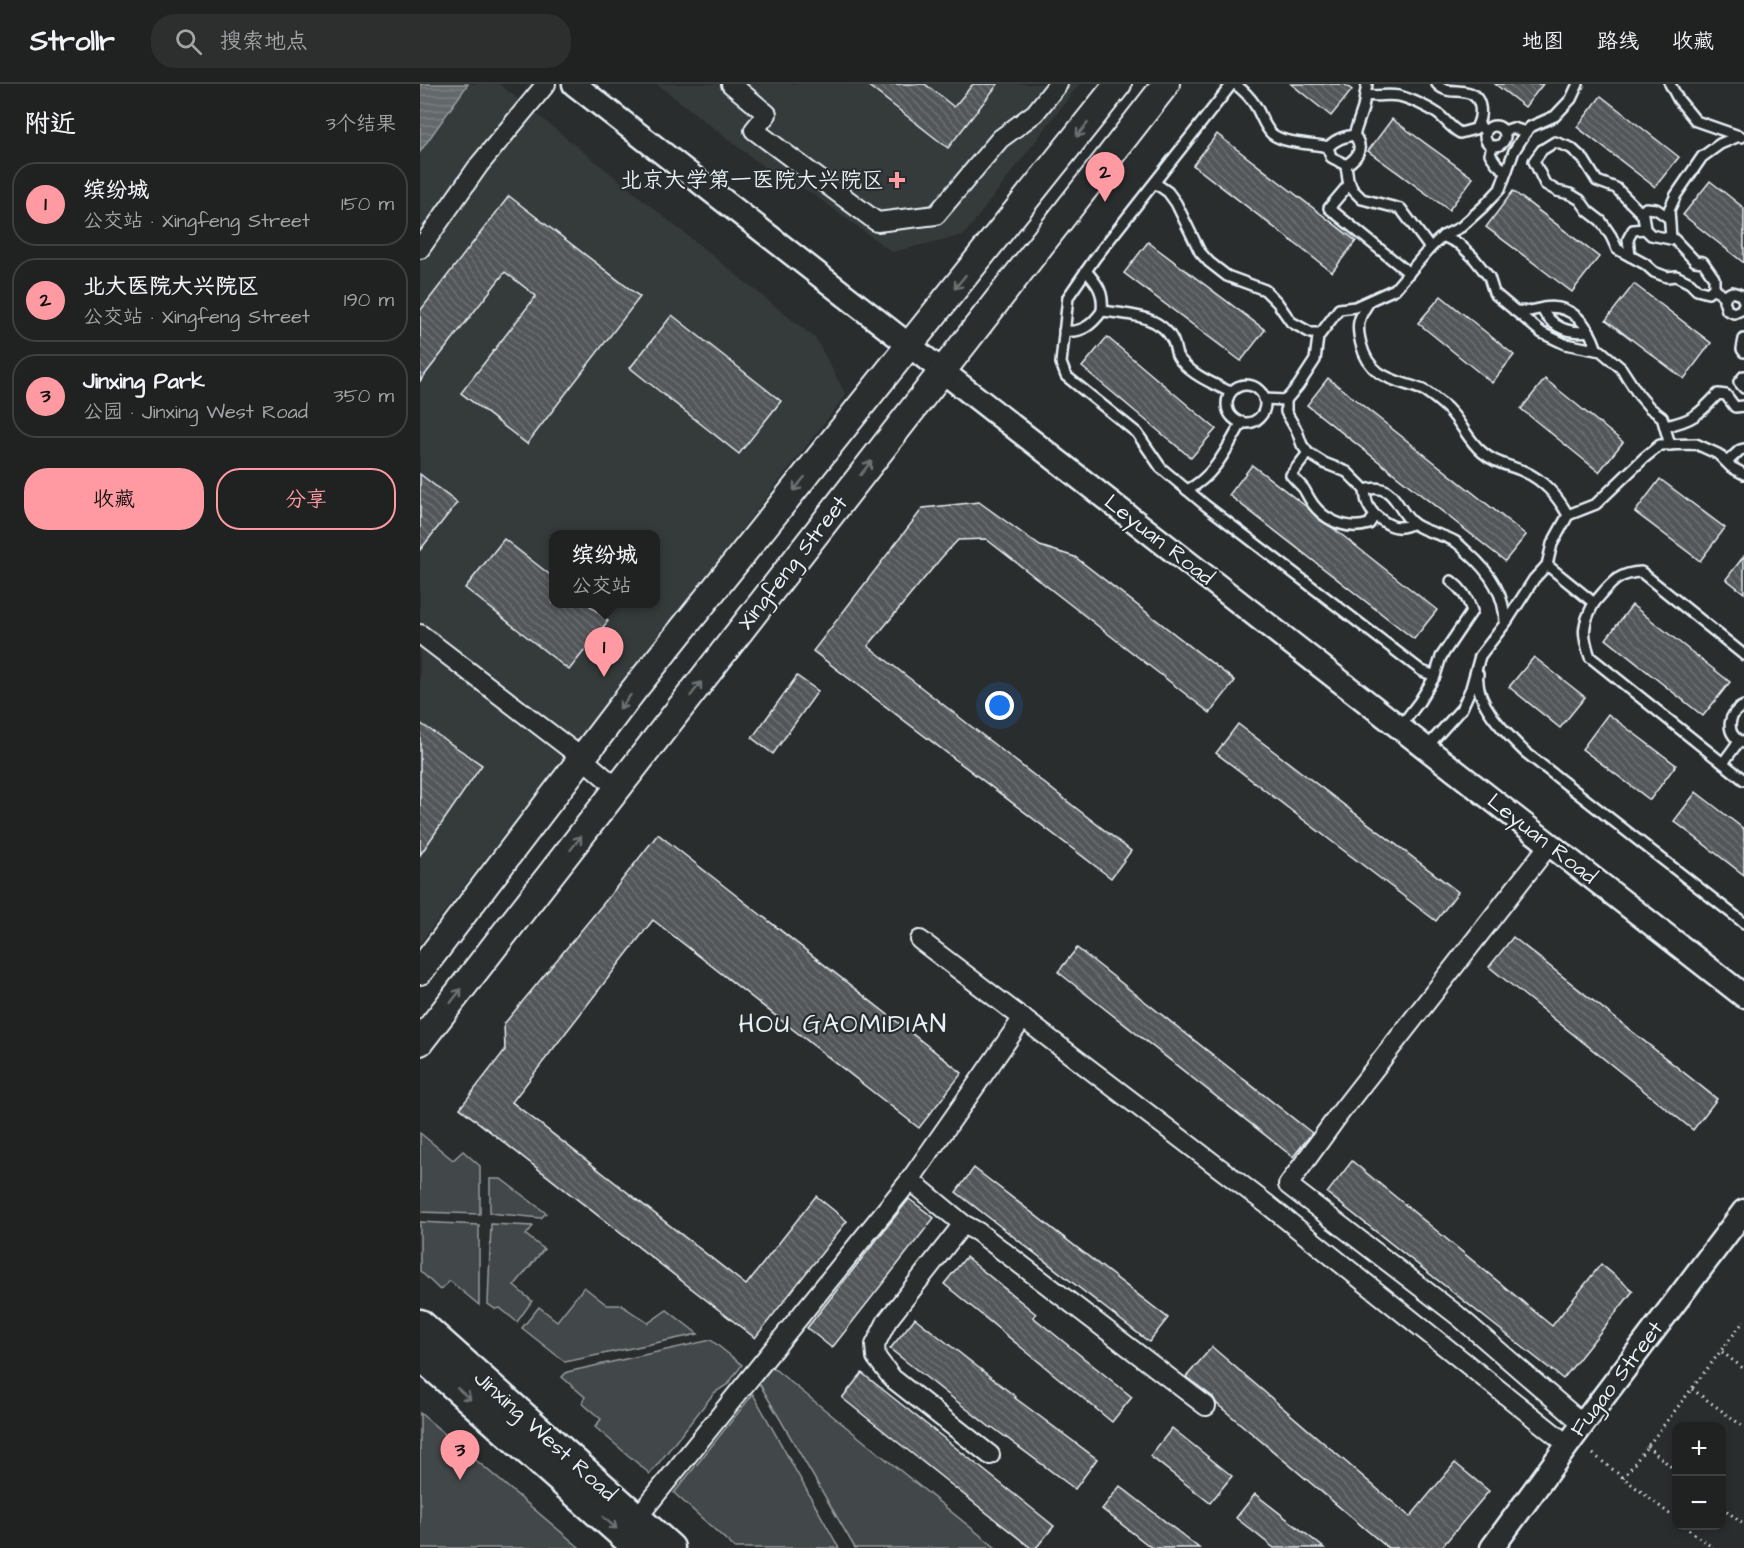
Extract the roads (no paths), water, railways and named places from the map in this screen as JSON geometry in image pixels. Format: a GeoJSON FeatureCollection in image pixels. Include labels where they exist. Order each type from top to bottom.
{"type":"FeatureCollection","features":[{"type":"Feature","properties":{"kind":"main road","name":"Xingfeng Street"},"geometry":{"type":"LineString","coordinates":[[420,971],[582,758],[1118,84]]}},
{"type":"Feature","properties":{"kind":"main road","name":"Xingfeng Street"},"geometry":{"type":"LineString","coordinates":[[420,1042],[1166,84]]}},
{"type":"Feature","properties":{"kind":"main road"},"geometry":{"type":"LineString","coordinates":[[420,1308],[428,1315],[432,1351]]}},
{"type":"Feature","properties":{"kind":"main road","name":"Jinxing West Road"},"geometry":{"type":"LineString","coordinates":[[420,1324],[432,1351],[639,1548]]}},
{"type":"Feature","properties":{"kind":"main road","name":"Jinxing West Road"},"geometry":{"type":"LineString","coordinates":[[432,1351],[637,1518],[670,1548]]}},
{"type":"Feature","properties":{"kind":"street"},"geometry":{"type":"LineString","coordinates":[[420,249],[479,165],[546,84]]}},
{"type":"Feature","properties":{"kind":"street","name":"Leyuan Road"},"geometry":{"type":"LineString","coordinates":[[574,84],[1744,996]]}},
{"type":"Feature","properties":{"kind":"street"},"geometry":{"type":"LineString","coordinates":[[731,84],[767,114],[754,130],[877,222],[936,215],[1000,139],[1035,113],[1058,84]]}},
{"type":"Feature","properties":{"kind":"street"},"geometry":{"type":"LineString","coordinates":[[420,634],[582,758],[618,789]]}},
{"type":"Feature","properties":{"kind":"street"},"geometry":{"type":"LineString","coordinates":[[1549,845],[1340,1113],[1288,1185],[1457,1316],[1583,1424]]}},
{"type":"Feature","properties":{"kind":"street"},"geometry":{"type":"LineString","coordinates":[[920,940],[1268,1205],[1568,1444]]}},
{"type":"Feature","properties":{"kind":"street"},"geometry":{"type":"LineString","coordinates":[[637,1518],[910,1180],[1023,1018]]}},
{"type":"Feature","properties":{"kind":"street"},"geometry":{"type":"LineString","coordinates":[[910,1180],[963,1224],[978,1232],[1206,1406]]}},
{"type":"Feature","properties":{"kind":"street","name":"Fugao Street"},"geometry":{"type":"LineString","coordinates":[[1492,1548],[1744,1211]]}},
{"type":"Feature","properties":{"kind":"street"},"geometry":{"type":"LineString","coordinates":[[963,1224],[887,1321],[875,1345],[876,1357],[892,1377],[990,1455]]}},
{"type":"Feature","properties":{"kind":"lane"},"geometry":{"type":"LineString","coordinates":[[1328,147],[1284,140],[1271,133],[1246,93],[1234,84],[1068,297],[1061,363],[1066,376],[1137,434],[1161,468],[1186,490],[1404,657],[1435,676]]}},
{"type":"Feature","properties":{"kind":"lane"},"geometry":{"type":"LineString","coordinates":[[1354,135],[1367,84]]}},
{"type":"Feature","properties":{"kind":"lane"},"geometry":{"type":"LineString","coordinates":[[1365,94],[1375,97],[1400,96],[1437,113],[1449,127],[1460,133],[1475,129],[1478,124],[1479,101],[1472,94],[1448,91],[1437,84]]}},
{"type":"Feature","properties":{"kind":"lane"},"geometry":{"type":"LineString","coordinates":[[1413,523],[1406,527],[1390,526],[1368,507],[1365,501],[1365,490],[1347,472],[1324,463],[1308,453],[1286,412],[1286,400],[1315,360],[1318,337],[1339,309],[1369,302],[1395,289],[1430,248],[1443,236],[1461,227],[1483,207],[1500,189],[1514,151],[1526,132],[1530,127],[1555,117],[1571,99],[1578,84]]}},
{"type":"Feature","properties":{"kind":"lane"},"geometry":{"type":"LineString","coordinates":[[1670,84],[1678,99],[1696,121],[1742,137]]}},
{"type":"Feature","properties":{"kind":"lane"},"geometry":{"type":"LineString","coordinates":[[1478,124],[1486,132]]}},
{"type":"Feature","properties":{"kind":"lane"},"geometry":{"type":"LineString","coordinates":[[1497,126],[1504,131],[1506,138],[1499,146],[1492,146],[1486,141],[1486,132],[1490,127],[1497,126]]}},
{"type":"Feature","properties":{"kind":"lane"},"geometry":{"type":"LineString","coordinates":[[1504,131],[1513,128],[1526,132]]}},
{"type":"Feature","properties":{"kind":"lane"},"geometry":{"type":"LineString","coordinates":[[1328,147],[1334,141],[1354,135]]}},
{"type":"Feature","properties":{"kind":"lane"},"geometry":{"type":"LineString","coordinates":[[1346,165],[1360,150],[1360,142],[1354,135]]}},
{"type":"Feature","properties":{"kind":"lane"},"geometry":{"type":"LineString","coordinates":[[1671,239],[1669,210],[1676,195],[1702,157],[1720,144],[1742,137]]}},
{"type":"Feature","properties":{"kind":"lane"},"geometry":{"type":"LineString","coordinates":[[1714,288],[1708,293],[1697,290],[1690,283],[1676,276],[1667,277],[1654,272],[1645,264],[1617,249],[1601,222],[1588,211],[1580,200],[1570,194],[1557,192],[1545,184],[1534,161],[1542,150],[1555,142],[1571,148],[1584,160],[1597,181],[1616,188],[1643,215],[1645,229],[1651,235],[1675,240],[1695,261],[1703,262],[1714,278],[1714,288],[1725,298]]}},
{"type":"Feature","properties":{"kind":"lane"},"geometry":{"type":"LineString","coordinates":[[1492,146],[1491,154],[1495,162],[1501,169],[1507,170]]}},
{"type":"Feature","properties":{"kind":"lane"},"geometry":{"type":"LineString","coordinates":[[1328,147],[1331,157],[1346,165],[1353,190],[1362,199],[1401,209],[1430,248]]}},
{"type":"Feature","properties":{"kind":"lane"},"geometry":{"type":"LineString","coordinates":[[1155,183],[1168,192],[1176,203],[1200,252],[1209,262],[1227,276],[1264,290],[1277,302],[1291,322],[1311,333],[1320,333]]}},
{"type":"Feature","properties":{"kind":"lane"},"geometry":{"type":"LineString","coordinates":[[1350,183],[1329,208],[1409,273]]}},
{"type":"Feature","properties":{"kind":"lane"},"geometry":{"type":"LineString","coordinates":[[1641,213],[1646,208],[1656,208],[1669,218]]}},
{"type":"Feature","properties":{"kind":"lane"},"geometry":{"type":"LineString","coordinates":[[1630,256],[1628,239],[1633,230],[1645,229]]}},
{"type":"Feature","properties":{"kind":"lane"},"geometry":{"type":"LineString","coordinates":[[1443,236],[1459,244],[1473,256],[1489,277],[1494,293],[1542,333],[1565,344],[1601,351],[1621,368],[1638,394],[1650,408],[1662,417],[1670,445]]}},
{"type":"Feature","properties":{"kind":"lane"},"geometry":{"type":"LineString","coordinates":[[1064,331],[1082,330],[1095,321],[1102,311],[1104,297],[1094,279],[1086,271]]}},
{"type":"Feature","properties":{"kind":"lane"},"geometry":{"type":"LineString","coordinates":[[1735,292],[1741,295],[1743,306],[1734,313],[1727,310],[1724,304],[1725,298],[1729,293],[1735,292]]}},
{"type":"Feature","properties":{"kind":"lane"},"geometry":{"type":"LineString","coordinates":[[1369,302],[1360,314],[1357,329],[1362,349],[1370,365],[1380,374],[1425,391],[1444,405],[1480,452],[1537,478],[1558,498],[1568,515]]}},
{"type":"Feature","properties":{"kind":"lane"},"geometry":{"type":"LineString","coordinates":[[1542,309],[1547,318],[1565,330],[1574,333],[1588,331]]}},
{"type":"Feature","properties":{"kind":"lane"},"geometry":{"type":"LineString","coordinates":[[1515,311],[1563,309],[1584,323],[1597,350]]}},
{"type":"Feature","properties":{"kind":"lane"},"geometry":{"type":"LineString","coordinates":[[1102,311],[1129,314],[1153,321],[1166,331],[1173,342],[1176,356],[1184,365],[1230,392]]}},
{"type":"Feature","properties":{"kind":"lane"},"geometry":{"type":"LineString","coordinates":[[1744,339],[1742,343],[1744,352]]}},
{"type":"Feature","properties":{"kind":"lane"},"geometry":{"type":"LineString","coordinates":[[1744,376],[1739,382],[1744,388]]}},
{"type":"Feature","properties":{"kind":"lane"},"geometry":{"type":"LineString","coordinates":[[1239,385],[1252,385],[1262,393],[1264,399],[1265,405],[1260,417],[1248,423],[1236,420],[1227,410],[1226,404],[1230,392],[1239,385]]}},
{"type":"Feature","properties":{"kind":"lane"},"geometry":{"type":"LineString","coordinates":[[1665,426],[1700,414],[1718,394],[1726,395],[1735,406],[1744,406]]}},
{"type":"Feature","properties":{"kind":"lane"},"geometry":{"type":"LineString","coordinates":[[1264,399],[1286,400]]}},
{"type":"Feature","properties":{"kind":"lane"},"geometry":{"type":"LineString","coordinates":[[1186,490],[1197,484],[1220,461],[1242,422]]}},
{"type":"Feature","properties":{"kind":"lane"},"geometry":{"type":"LineString","coordinates":[[1426,748],[1462,708],[1471,688],[1480,656],[1534,579],[1547,565],[1552,544],[1568,515],[1596,504],[1660,445],[1696,444],[1718,454],[1744,474]]}},
{"type":"Feature","properties":{"kind":"lane"},"geometry":{"type":"LineString","coordinates":[[1727,462],[1744,448]]}},
{"type":"Feature","properties":{"kind":"lane"},"geometry":{"type":"LineString","coordinates":[[1308,453],[1291,475],[1303,488],[1316,509],[1338,524],[1359,527],[1369,524],[1375,515]]}},
{"type":"Feature","properties":{"kind":"lane"},"geometry":{"type":"LineString","coordinates":[[1365,490],[1374,487],[1386,491],[1397,500],[1413,523],[1423,530],[1456,542],[1477,561],[1491,577],[1500,596],[1505,610],[1505,623]]}},
{"type":"Feature","properties":{"kind":"lane"},"geometry":{"type":"LineString","coordinates":[[1547,565],[1594,603]]}},
{"type":"Feature","properties":{"kind":"lane"},"geometry":{"type":"LineString","coordinates":[[1744,655],[1641,573],[1629,573],[1614,579],[1594,603],[1585,620],[1584,638],[1590,657],[1744,780]]}},
{"type":"Feature","properties":{"kind":"lane"},"geometry":{"type":"LineString","coordinates":[[1400,728],[1419,702],[1435,676],[1441,657],[1472,611],[1469,600],[1451,581]]}},
{"type":"Feature","properties":{"kind":"lane"},"geometry":{"type":"LineString","coordinates":[[1480,656],[1477,682],[1483,698],[1497,723],[1518,745],[1590,804],[1744,923]]}},
{"type":"Feature","properties":{"kind":"lane"},"geometry":{"type":"LineString","coordinates":[[1723,763],[1741,742],[1731,731],[1730,725],[1733,713],[1744,706]]}},
{"type":"Feature","properties":{"kind":"place","name":"北京大学第一医院大兴院区"},"geometry":{"type":"Point","coordinates":[897,180]}},
{"type":"Feature","properties":{"kind":"place","name":"北大医院大兴院区"},"geometry":{"type":"Point","coordinates":[1105,202]}},
{"type":"Feature","properties":{"kind":"place","name":"缤纷城"},"geometry":{"type":"Point","coordinates":[604,677]}},
{"type":"Feature","properties":{"kind":"place","name":"Jinxing Park"},"geometry":{"type":"Point","coordinates":[460,1480]}},
{"type":"Feature","properties":{"kind":"district","name":"HOU GAOMIDIAN"},"geometry":{"type":"Point","coordinates":[843,1024]}}]}
